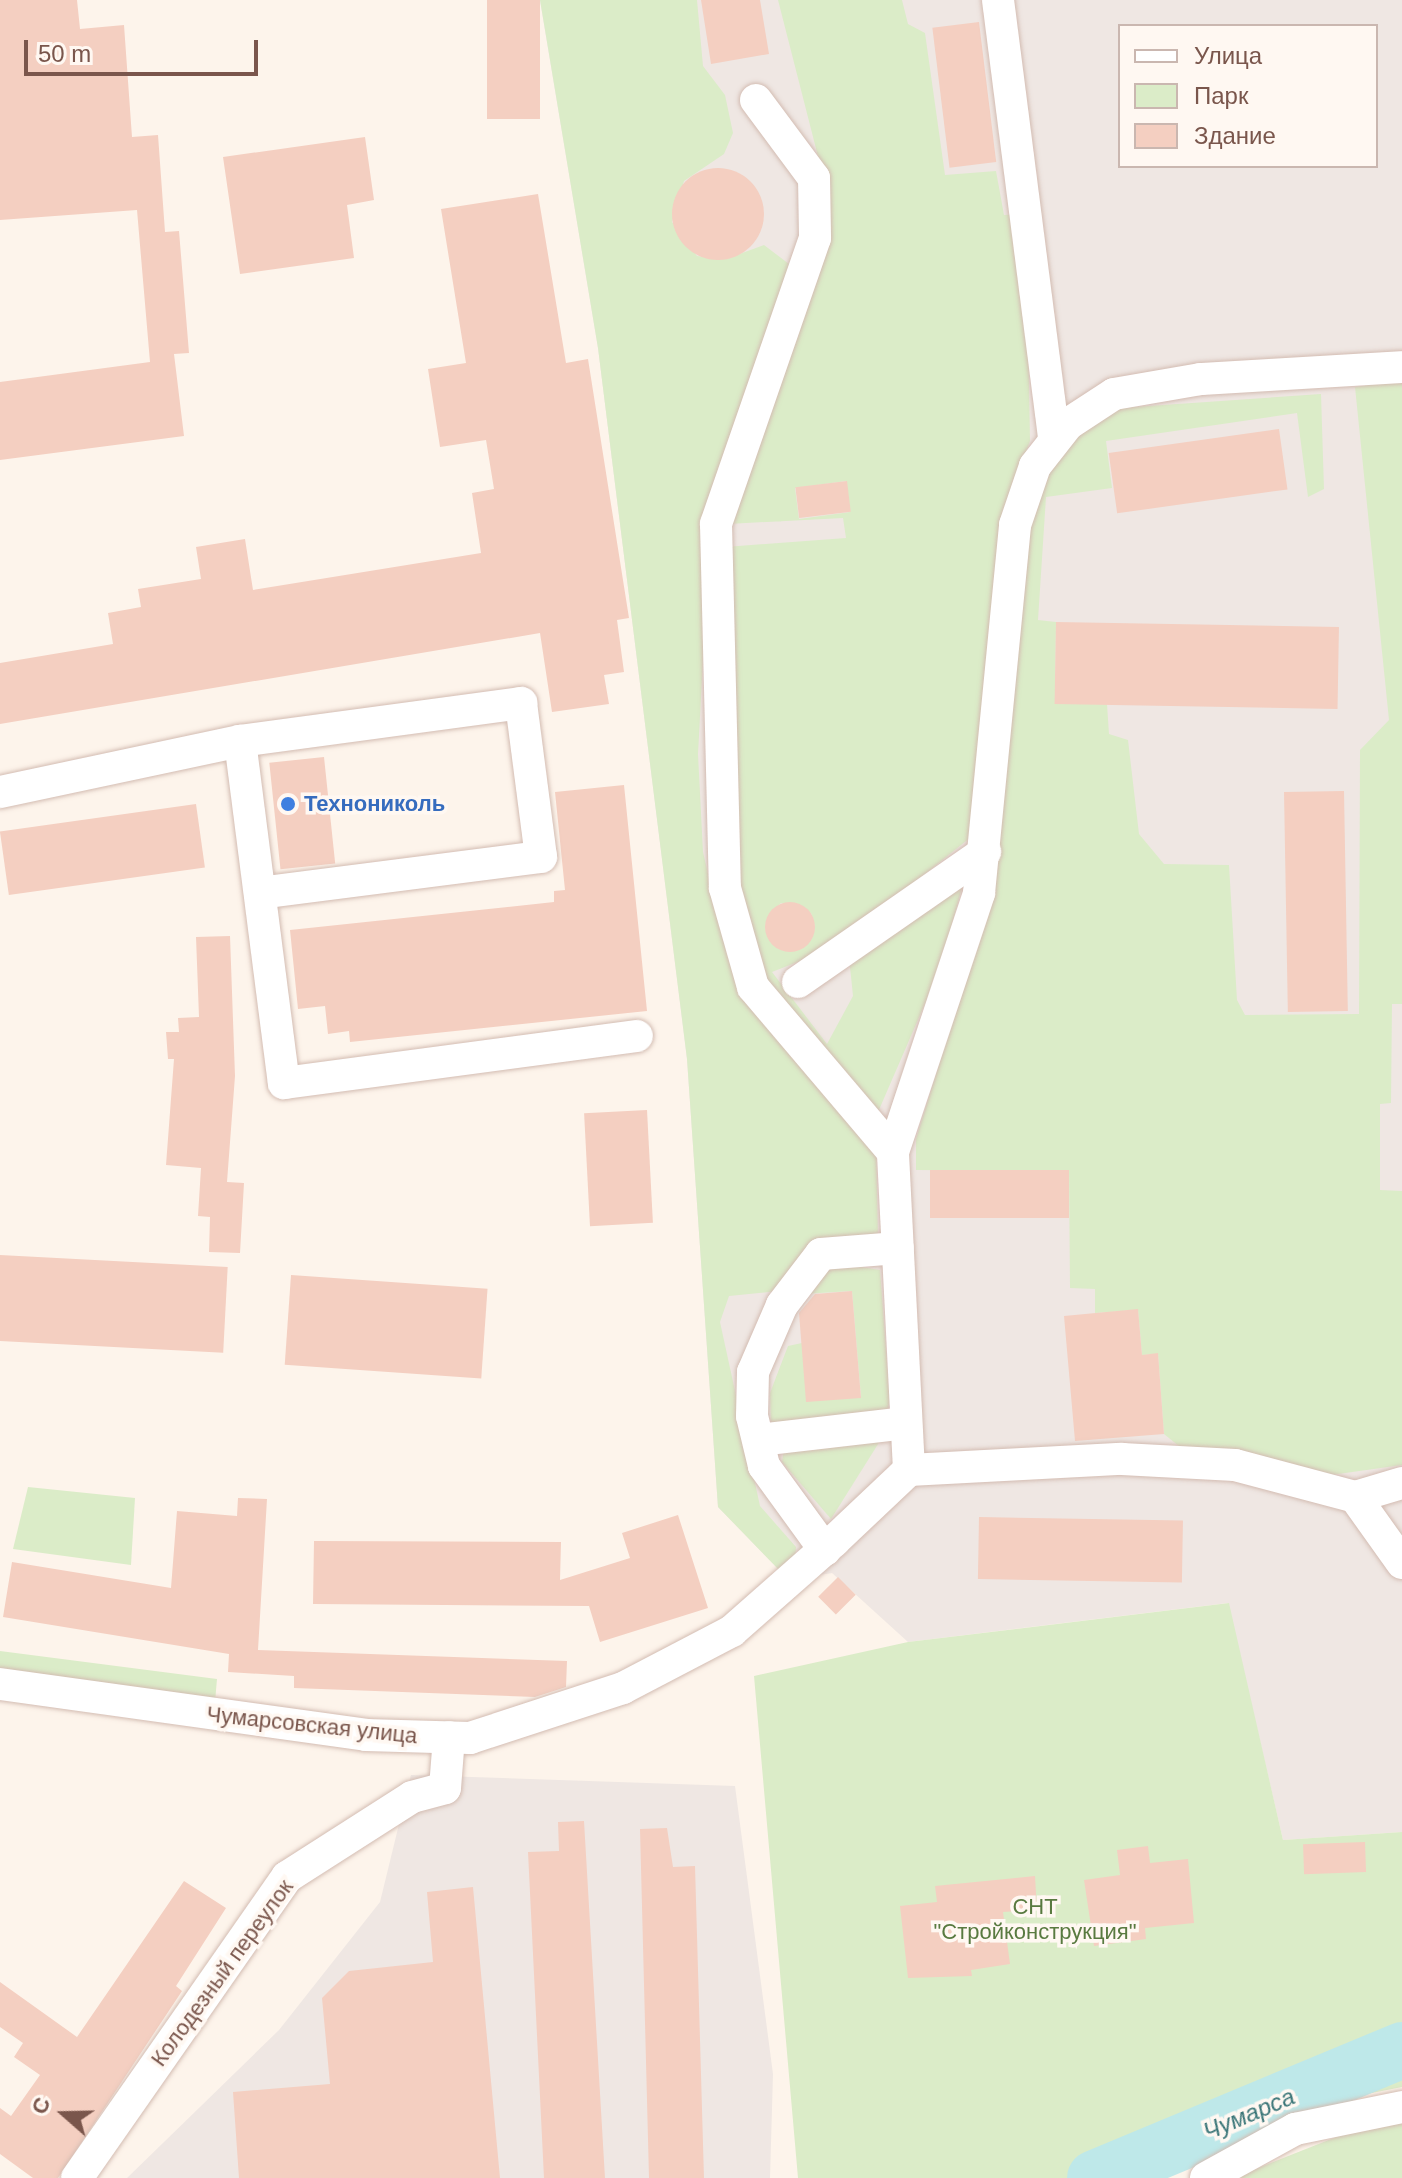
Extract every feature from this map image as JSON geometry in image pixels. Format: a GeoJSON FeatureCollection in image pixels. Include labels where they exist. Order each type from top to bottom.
{"type":"FeatureCollection","features":[{"type":"Feature","properties":{"kind":"street"},"geometry":{"type":"LineString","coordinates":[[998,0],[1054,439]]}},
{"type":"Feature","properties":{"kind":"street"},"geometry":{"type":"LineString","coordinates":[[756,100],[814,178],[815,238],[716,524],[725,888],[753,987],[893,1152]]}},
{"type":"Feature","properties":{"kind":"street"},"geometry":{"type":"LineString","coordinates":[[1402,367],[1145,386],[1086,409],[1054,439],[1035,466],[1015,525],[979,893],[893,1152],[909,1470],[1122,1459],[1235,1465],[1355,1497],[1402,1483]]}},
{"type":"Feature","properties":{"kind":"street"},"geometry":{"type":"LineString","coordinates":[[0,792],[240,741],[521,703],[541,857],[260,893]]}},
{"type":"Feature","properties":{"kind":"street"},"geometry":{"type":"LineString","coordinates":[[240,741],[284,1083],[637,1036]]}},
{"type":"Feature","properties":{"kind":"street"},"geometry":{"type":"LineString","coordinates":[[798,982],[985,852]]}},
{"type":"Feature","properties":{"kind":"street"},"geometry":{"type":"LineString","coordinates":[[825,1550],[772,1484],[759,1440],[753,1372],[805,1268],[838,1249],[898,1248]]}},
{"type":"Feature","properties":{"kind":"street"},"geometry":{"type":"LineString","coordinates":[[759,1440],[906,1423]]}},
{"type":"Feature","properties":{"kind":"street","name":"Чумарсовская улица"},"geometry":{"type":"LineString","coordinates":[[0,1684],[366,1735],[470,1738],[623,1688],[732,1631],[825,1550],[909,1470]]}},
{"type":"Feature","properties":{"kind":"street"},"geometry":{"type":"LineString","coordinates":[[1355,1497],[1402,1563]]}},
{"type":"Feature","properties":{"kind":"street","name":"Колодезный переулок"},"geometry":{"type":"LineString","coordinates":[[77,2178],[287,1877],[412,1797],[445,1788],[449,1737]]}},
{"type":"Feature","properties":{"kind":"street"},"geometry":{"type":"LineString","coordinates":[[1206,2178],[1295,2129],[1402,2107]]}},
{"type":"Feature","properties":{"kind":"shaded area"},"geometry":{"type":"Polygon","coordinates":[[[540,0],[1402,0],[1402,1832],[1283,1840],[1228,1603],[908,1642],[832,1573],[789,1580],[718,1507],[687,1059],[598,348],[540,0]]]}},
{"type":"Feature","properties":{"kind":"shaded area"},"geometry":{"type":"Polygon","coordinates":[[[411,1775],[735,1786],[773,2074],[770,2178],[127,2178],[279,2030],[380,1902],[411,1775]]]}},
{"type":"Feature","properties":{"kind":"green space"},"geometry":{"type":"Polygon","coordinates":[[[540,0],[697,0],[703,66],[725,95],[733,133],[724,154],[684,181],[672,222],[697,256],[726,259],[764,245],[789,264],[705,623],[698,754],[703,852],[718,917],[876,1144],[878,1235],[833,1238],[778,1291],[729,1296],[720,1322],[760,1506],[796,1547],[795,1564],[782,1573],[718,1507],[687,1059],[598,348],[540,0]]]}},
{"type":"Feature","properties":{"kind":"green space"},"geometry":{"type":"Polygon","coordinates":[[[778,0],[902,0],[908,24],[925,33],[945,175],[996,171],[1004,215],[1026,214],[1030,441],[1002,517],[971,837],[833,948],[772,972],[827,1044],[853,996],[849,957],[965,876],[940,969],[875,1119],[763,980],[730,897],[725,547],[846,538],[843,518],[728,524],[823,176],[778,0]],[[846,481],[795,488],[799,519],[850,512],[846,481]],[[781,903],[768,916],[768,936],[786,951],[803,948],[815,927],[811,913],[781,903]]]}},
{"type":"Feature","properties":{"kind":"green space"},"geometry":{"type":"Polygon","coordinates":[[[1402,380],[1402,1004],[1392,1004],[1391,1103],[1380,1104],[1380,1190],[1402,1191],[1402,1465],[1331,1475],[1180,1447],[1164,1434],[1158,1354],[1142,1355],[1138,1310],[1095,1313],[1095,1289],[1070,1288],[1069,1171],[916,1170],[916,1139],[995,884],[1019,578],[1040,485],[1074,439],[1119,408],[1321,394],[1324,489],[1308,497],[1297,413],[1106,441],[1112,488],[1046,497],[1038,620],[1056,622],[1055,704],[1107,704],[1109,734],[1128,740],[1139,834],[1164,864],[1229,865],[1237,1000],[1245,1015],[1359,1014],[1360,750],[1389,720],[1355,387],[1402,380]]]}},
{"type":"Feature","properties":{"kind":"green space"},"geometry":{"type":"Polygon","coordinates":[[[824,1261],[880,1270],[890,1402],[886,1412],[771,1431],[770,1393],[788,1346],[802,1343],[861,1397],[852,1291],[803,1294],[824,1261]]]}},
{"type":"Feature","properties":{"kind":"green space"},"geometry":{"type":"Polygon","coordinates":[[[880,1441],[831,1519],[782,1462],[784,1449],[880,1441]]]}},
{"type":"Feature","properties":{"kind":"green space"},"geometry":{"type":"Polygon","coordinates":[[[28,1487],[135,1498],[131,1565],[13,1549],[28,1487]]]}},
{"type":"Feature","properties":{"kind":"green space","name":"СНТ \"Стройконструкция\""},"geometry":{"type":"Polygon","coordinates":[[[1229,1603],[1283,1840],[1402,1832],[1402,2087],[1292,2109],[1127,2178],[798,2178],[754,1676],[908,1642],[1229,1603]]]}},
{"type":"Feature","properties":{"kind":"green space"},"geometry":{"type":"Polygon","coordinates":[[[0,1651],[217,1679],[215,1702],[0,1669],[0,1651]]]}},
{"type":"Feature","properties":{"kind":"green space"},"geometry":{"type":"Polygon","coordinates":[[[1402,2121],[1402,2178],[1233,2178],[1374,2122],[1402,2121]]]}},
{"type":"Feature","properties":{"kind":"building"},"geometry":{"type":"Polygon","coordinates":[[[0,0],[77,0],[80,29],[124,25],[132,137],[158,135],[165,232],[179,231],[189,353],[174,354],[184,436],[0,460],[0,382],[150,362],[137,210],[0,220],[0,0]]]}},
{"type":"Feature","properties":{"kind":"building"},"geometry":{"type":"Polygon","coordinates":[[[487,0],[540,0],[540,119],[487,119],[487,0]]]}},
{"type":"Feature","properties":{"kind":"building"},"geometry":{"type":"Polygon","coordinates":[[[701,0],[760,0],[769,54],[711,64],[701,0]]]}},
{"type":"Feature","properties":{"kind":"building"},"geometry":{"type":"Polygon","coordinates":[[[979,22],[996,162],[950,168],[932,28],[979,22]]]}},
{"type":"Feature","properties":{"kind":"building"},"geometry":{"type":"Polygon","coordinates":[[[365,137],[374,200],[347,205],[354,258],[240,274],[223,157],[365,137]]]}},
{"type":"Feature","properties":{"kind":"building"},"geometry":{"type":"Polygon","coordinates":[[[718,168],[736,171],[751,181],[761,196],[764,214],[761,232],[751,247],[736,257],[718,260],[700,257],[685,247],[675,232],[672,214],[675,196],[685,181],[700,171],[718,168]]]}},
{"type":"Feature","properties":{"kind":"building"},"geometry":{"type":"Polygon","coordinates":[[[538,194],[566,363],[588,359],[629,618],[617,620],[624,672],[604,675],[609,704],[552,712],[540,633],[0,724],[0,663],[113,644],[108,613],[141,607],[138,589],[201,579],[196,547],[245,539],[253,590],[481,553],[472,493],[494,489],[486,440],[440,447],[428,369],[466,363],[441,209],[538,194]]]}},
{"type":"Feature","properties":{"kind":"building"},"geometry":{"type":"Polygon","coordinates":[[[1279,429],[1287,489],[1117,513],[1109,453],[1279,429]]]}},
{"type":"Feature","properties":{"kind":"building"},"geometry":{"type":"Polygon","coordinates":[[[847,481],[851,512],[799,518],[795,487],[847,481]]]}},
{"type":"Feature","properties":{"kind":"building"},"geometry":{"type":"Polygon","coordinates":[[[1056,622],[1339,627],[1338,709],[1055,704],[1056,622]]]}},
{"type":"Feature","properties":{"kind":"building"},"geometry":{"type":"Polygon","coordinates":[[[324,757],[335,863],[280,869],[269,763],[324,757]]]}},
{"type":"Feature","properties":{"kind":"building"},"geometry":{"type":"Polygon","coordinates":[[[624,785],[647,1011],[350,1042],[349,1031],[328,1034],[325,1006],[298,1009],[290,930],[554,902],[554,891],[565,890],[555,792],[624,785]]]}},
{"type":"Feature","properties":{"kind":"building"},"geometry":{"type":"Polygon","coordinates":[[[1344,791],[1348,1011],[1288,1012],[1284,792],[1344,791]]]}},
{"type":"Feature","properties":{"kind":"building"},"geometry":{"type":"Polygon","coordinates":[[[196,804],[205,867],[9,895],[0,832],[196,804]]]}},
{"type":"Feature","properties":{"kind":"building"},"geometry":{"type":"Polygon","coordinates":[[[790,902],[807,910],[815,927],[807,944],[790,952],[773,944],[765,927],[773,910],[790,902]]]}},
{"type":"Feature","properties":{"kind":"building"},"geometry":{"type":"Polygon","coordinates":[[[230,936],[235,1076],[227,1182],[244,1183],[240,1253],[209,1252],[210,1217],[198,1216],[201,1168],[166,1165],[174,1059],[168,1059],[166,1032],[179,1032],[178,1018],[199,1017],[196,937],[230,936]]]}},
{"type":"Feature","properties":{"kind":"building"},"geometry":{"type":"Polygon","coordinates":[[[647,1110],[653,1223],[590,1226],[584,1113],[647,1110]]]}},
{"type":"Feature","properties":{"kind":"building"},"geometry":{"type":"Polygon","coordinates":[[[930,1170],[1069,1170],[1069,1218],[930,1218],[930,1170]]]}},
{"type":"Feature","properties":{"kind":"building"},"geometry":{"type":"Polygon","coordinates":[[[0,1255],[228,1267],[223,1353],[0,1341],[0,1255]]]}},
{"type":"Feature","properties":{"kind":"building"},"geometry":{"type":"Polygon","coordinates":[[[291,1275],[488,1289],[481,1379],[285,1365],[291,1275]]]}},
{"type":"Feature","properties":{"kind":"building"},"geometry":{"type":"Polygon","coordinates":[[[852,1291],[861,1398],[806,1402],[799,1313],[815,1294],[852,1291]]]}},
{"type":"Feature","properties":{"kind":"building"},"geometry":{"type":"Polygon","coordinates":[[[1138,1309],[1142,1355],[1158,1353],[1164,1434],[1075,1441],[1064,1316],[1138,1309]]]}},
{"type":"Feature","properties":{"kind":"building"},"geometry":{"type":"Polygon","coordinates":[[[238,1498],[267,1499],[258,1650],[567,1661],[566,1687],[535,1697],[294,1688],[294,1676],[228,1672],[229,1654],[3,1617],[12,1562],[171,1588],[177,1511],[237,1516],[238,1498]]]}},
{"type":"Feature","properties":{"kind":"building"},"geometry":{"type":"Polygon","coordinates":[[[678,1515],[708,1608],[600,1642],[589,1606],[313,1604],[314,1541],[561,1542],[560,1580],[630,1558],[622,1533],[678,1515]]]}},
{"type":"Feature","properties":{"kind":"building"},"geometry":{"type":"Polygon","coordinates":[[[979,1517],[1183,1521],[1182,1583],[978,1579],[979,1517]]]}},
{"type":"Feature","properties":{"kind":"building"},"geometry":{"type":"Polygon","coordinates":[[[838,1577],[856,1595],[836,1614],[818,1597],[838,1577]]]}},
{"type":"Feature","properties":{"kind":"building"},"geometry":{"type":"Polygon","coordinates":[[[584,1821],[605,2178],[544,2178],[528,1852],[559,1851],[558,1822],[584,1821]]]}},
{"type":"Feature","properties":{"kind":"building"},"geometry":{"type":"Polygon","coordinates":[[[667,1828],[673,1867],[695,1866],[704,2178],[649,2178],[640,1829],[667,1828]]]}},
{"type":"Feature","properties":{"kind":"building"},"geometry":{"type":"Polygon","coordinates":[[[1365,1842],[1366,1872],[1304,1874],[1303,1844],[1365,1842]]]}},
{"type":"Feature","properties":{"kind":"building"},"geometry":{"type":"Polygon","coordinates":[[[1148,1846],[1150,1863],[1188,1859],[1194,1923],[1145,1928],[1146,1939],[1094,1946],[1084,1880],[1120,1875],[1117,1850],[1148,1846]]]}},
{"type":"Feature","properties":{"kind":"building"},"geometry":{"type":"Polygon","coordinates":[[[1035,1876],[1037,1910],[1003,1912],[1010,1964],[971,1970],[972,1976],[908,1978],[900,1906],[937,1902],[935,1886],[1035,1876]]]}},
{"type":"Feature","properties":{"kind":"building"},"geometry":{"type":"Polygon","coordinates":[[[184,1881],[226,1908],[176,1986],[182,1991],[58,2178],[33,2178],[0,2154],[0,2108],[11,2116],[40,2075],[14,2057],[23,2043],[0,2027],[0,1982],[77,2037],[184,1881]]]}},
{"type":"Feature","properties":{"kind":"building"},"geometry":{"type":"Polygon","coordinates":[[[473,1887],[500,2178],[239,2178],[233,2092],[330,2084],[322,1998],[349,1971],[433,1962],[427,1892],[473,1887]]]}},
{"type":"Feature","properties":{"kind":"waterway","name":"Чумарса"},"geometry":{"type":"LineString","coordinates":[[1095,2178],[1402,2050]]}},
{"type":"Feature","properties":{"kind":"place","name":"Технониколь"},"geometry":{"type":"Point","coordinates":[288,804]}}]}
